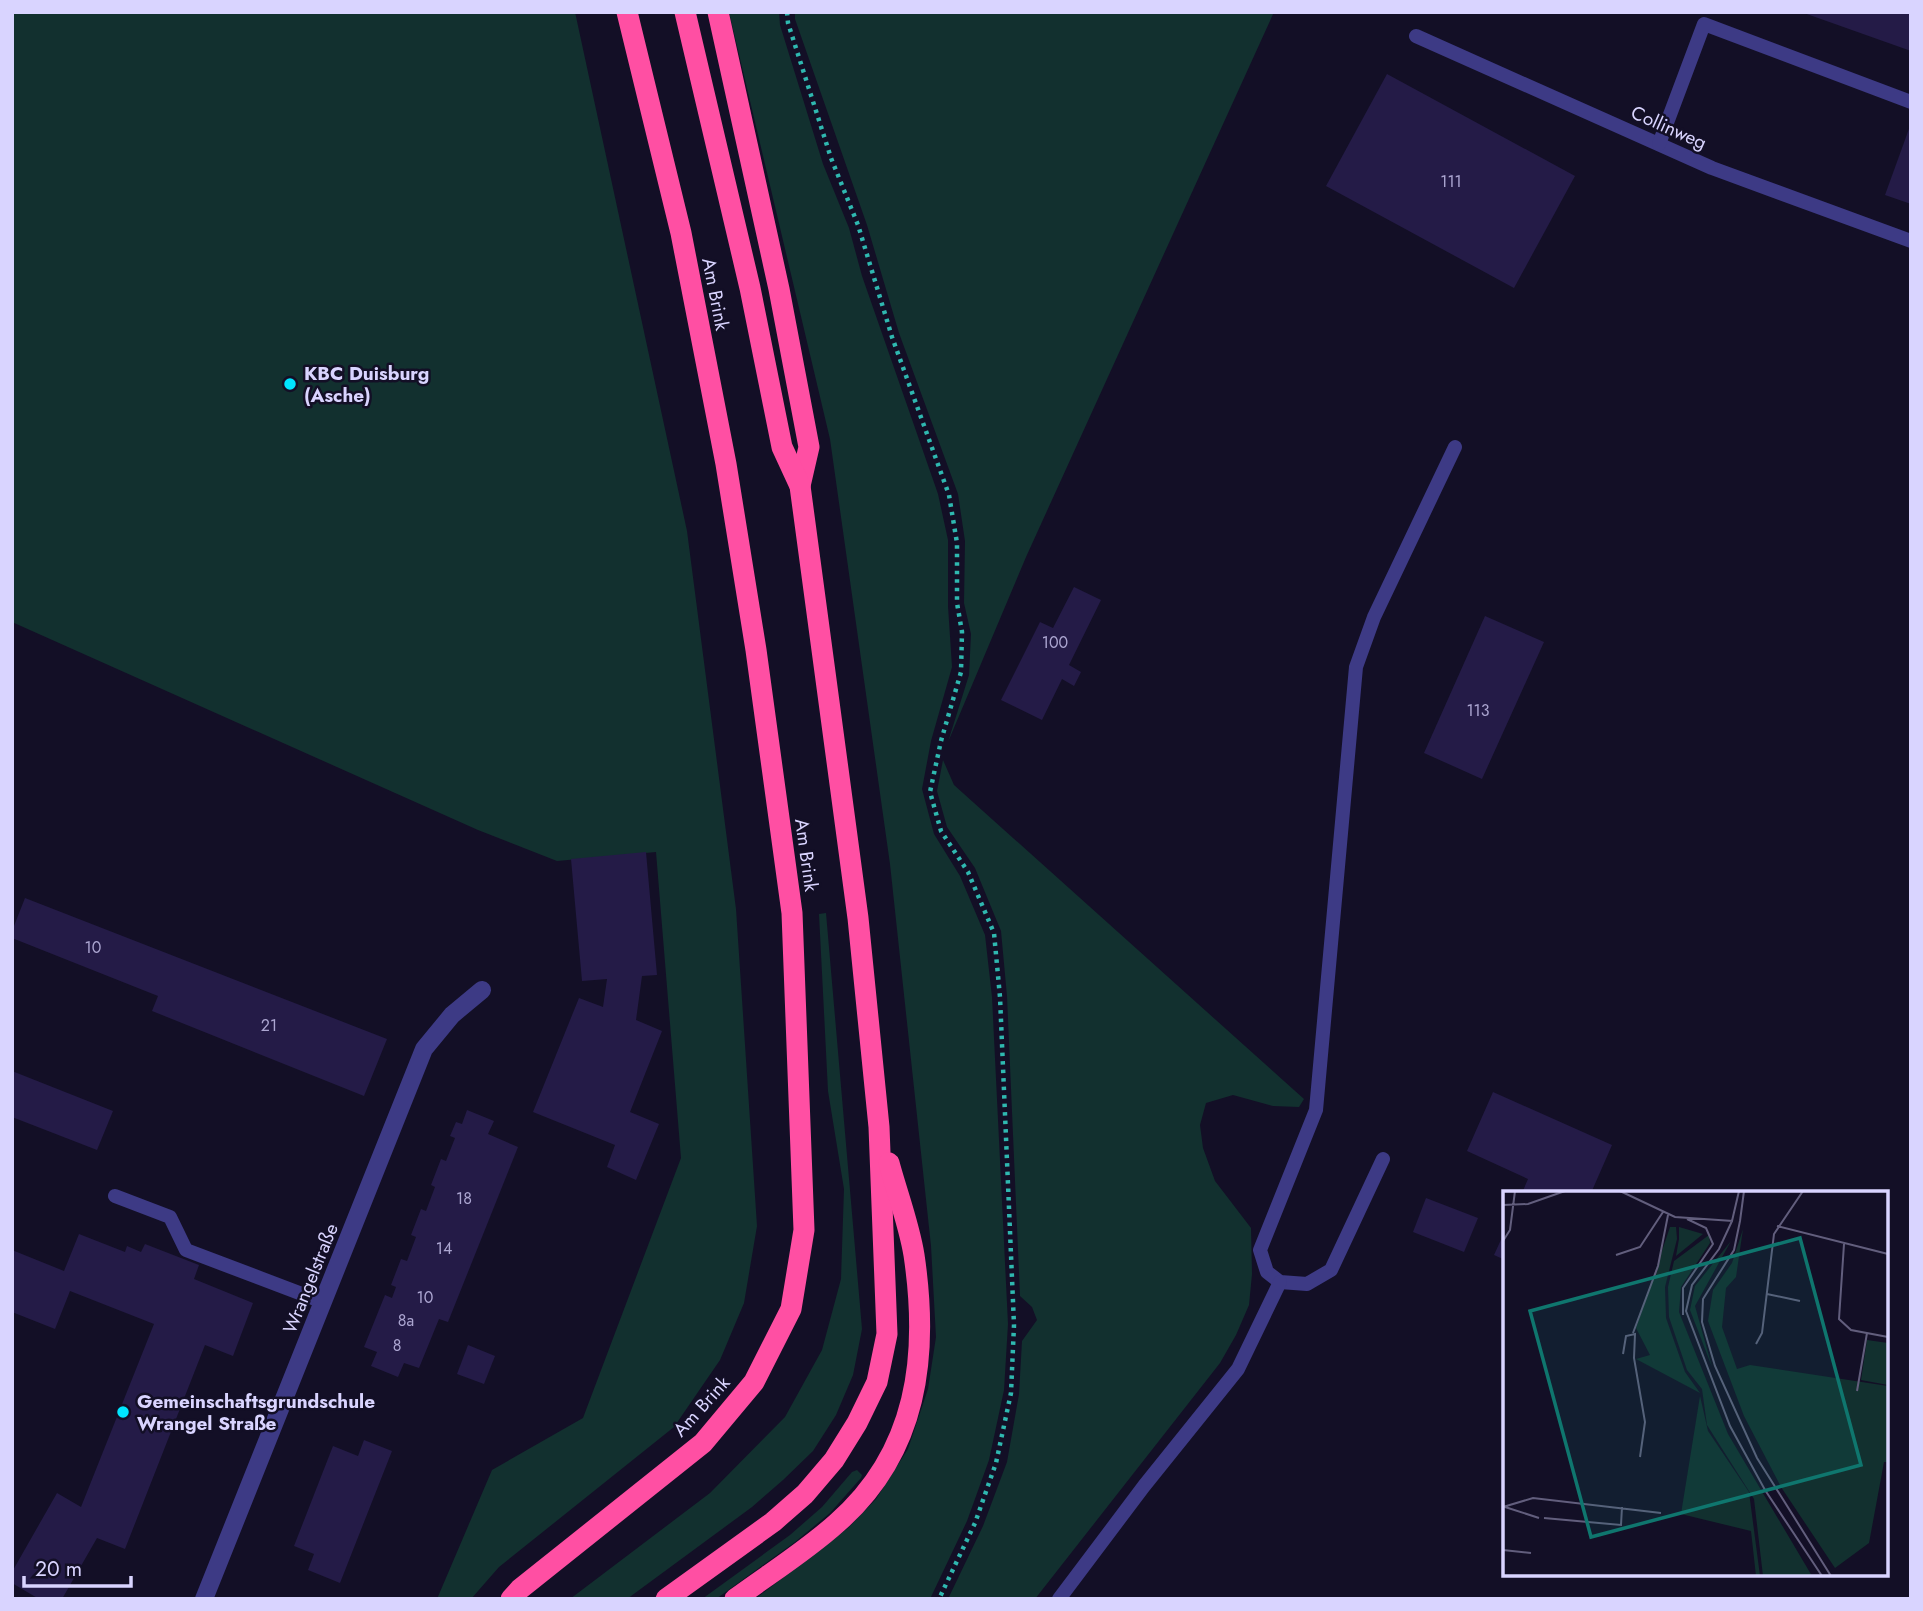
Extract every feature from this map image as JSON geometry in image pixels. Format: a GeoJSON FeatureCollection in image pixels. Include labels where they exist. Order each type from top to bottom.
{"type":"FeatureCollection","features":[{"type":"Feature","properties":{"kind":"highway","name":"Am Brink"},"geometry":{"type":"LineString","coordinates":[[511,1599],[520,1589],[704,1443],[754,1382],[791,1309],[804,1230],[792,913],[756,650],[726,464],[684,246],[627,12]]}},
{"type":"Feature","properties":{"kind":"highway","name":"Am Brink"},"geometry":{"type":"LineString","coordinates":[[666,1599],[773,1522],[805,1494],[834,1460],[857,1423],[877,1382],[887,1334],[879,1127],[858,918],[800,486],[782,447],[750,288],[685,12]]}},
{"type":"Feature","properties":{"kind":"highway"},"geometry":{"type":"LineString","coordinates":[[718,12],[779,289],[808,447],[800,486]]}},
{"type":"Feature","properties":{"kind":"highway"},"geometry":{"type":"LineString","coordinates":[[735,1599],[838,1522],[867,1491],[898,1444],[916,1386],[921,1336],[913,1254],[879,1127]]}},
{"type":"Feature","properties":{"kind":"street","name":"Wrangelstraße"},"geometry":{"type":"LineString","coordinates":[[204,1599],[424,1049],[452,1015],[482,990]]}},
{"type":"Feature","properties":{"kind":"lane"},"geometry":{"type":"LineString","coordinates":[[1659,144],[1704,24],[1911,102]]}},
{"type":"Feature","properties":{"kind":"lane","name":"Collinweg"},"geometry":{"type":"LineString","coordinates":[[1416,36],[1712,168],[1911,241]]}},
{"type":"Feature","properties":{"kind":"lane"},"geometry":{"type":"LineString","coordinates":[[1383,1159],[1331,1270],[1307,1284],[1280,1282],[1267,1272],[1260,1250],[1316,1110],[1356,667],[1374,617],[1455,447]]}},
{"type":"Feature","properties":{"kind":"lane"},"geometry":{"type":"LineString","coordinates":[[115,1196],[170,1217],[186,1250],[323,1302]]}},
{"type":"Feature","properties":{"kind":"lane"},"geometry":{"type":"LineString","coordinates":[[1059,1599],[1144,1486],[1238,1370],[1280,1282]]}},
{"type":"Feature","properties":{"kind":"path"},"geometry":{"type":"LineString","coordinates":[[787,12],[788,23],[831,158],[858,225],[892,337],[949,495],[957,543],[957,603],[962,632],[961,672],[941,741],[930,792],[940,831],[968,872],[994,933],[1000,997],[1014,1325],[1012,1393],[996,1462],[975,1523],[939,1599]]}},
{"type":"Feature","properties":{"kind":"green space"},"geometry":{"type":"Polygon","coordinates":[[[12,12],[575,12],[687,531],[736,909],[757,1226],[744,1303],[720,1360],[674,1427],[499,1567],[471,1599],[437,1599],[492,1470],[583,1418],[681,1158],[656,852],[557,861],[478,830],[12,622],[12,12]]]}},
{"type":"Feature","properties":{"kind":"green space"},"geometry":{"type":"Polygon","coordinates":[[[729,12],[779,12],[780,25],[823,164],[849,228],[862,276],[938,494],[948,540],[952,667],[931,741],[922,789],[934,834],[960,876],[985,935],[992,997],[1008,1324],[1004,1390],[989,1460],[967,1521],[930,1599],[755,1599],[848,1528],[876,1499],[908,1449],[928,1389],[936,1337],[931,1246],[890,864],[830,439],[729,12]]]}},
{"type":"Feature","properties":{"kind":"green space"},"geometry":{"type":"Polygon","coordinates":[[[795,12],[1274,12],[1026,557],[948,742],[969,675],[971,634],[964,603],[965,541],[958,494],[899,333],[867,225],[795,19],[795,12]]]}},
{"type":"Feature","properties":{"kind":"green space"},"geometry":{"type":"Polygon","coordinates":[[[943,760],[954,785],[1304,1099],[1299,1107],[1273,1106],[1233,1095],[1206,1103],[1200,1125],[1203,1148],[1215,1181],[1251,1228],[1252,1274],[1249,1305],[1220,1363],[1035,1599],[948,1599],[983,1526],[1007,1462],[1019,1394],[1022,1341],[1037,1320],[1032,1307],[1020,1296],[1007,996],[1001,931],[975,868],[947,827],[937,791],[943,760]]]}},
{"type":"Feature","properties":{"kind":"green space"},"geometry":{"type":"Polygon","coordinates":[[[826,913],[862,1329],[853,1375],[836,1415],[813,1451],[752,1507],[627,1599],[570,1599],[710,1493],[785,1417],[822,1350],[841,1279],[844,1189],[828,1091],[819,914],[826,913]]]}},
{"type":"Feature","properties":{"kind":"green space"},"geometry":{"type":"Polygon","coordinates":[[[857,1470],[862,1475],[861,1478],[830,1513],[716,1599],[702,1599],[790,1535],[822,1507],[852,1472],[857,1470]]]}},
{"type":"Feature","properties":{"kind":"building"},"geometry":{"type":"Polygon","coordinates":[[[1804,12],[1911,12],[1911,51],[1804,13],[1804,12]]]}},
{"type":"Feature","properties":{"kind":"building"},"geometry":{"type":"Polygon","coordinates":[[[1387,74],[1575,176],[1514,288],[1326,186],[1387,74]]]}},
{"type":"Feature","properties":{"kind":"building"},"geometry":{"type":"Polygon","coordinates":[[[1911,126],[1911,204],[1885,195],[1911,126]]]}},
{"type":"Feature","properties":{"kind":"building"},"geometry":{"type":"Polygon","coordinates":[[[1074,587],[1101,600],[1069,665],[1081,672],[1074,686],[1062,679],[1042,720],[1001,700],[1040,622],[1053,628],[1074,587]]]}},
{"type":"Feature","properties":{"kind":"building"},"geometry":{"type":"Polygon","coordinates":[[[1485,616],[1544,642],[1482,779],[1424,753],[1485,616]]]}},
{"type":"Feature","properties":{"kind":"building"},"geometry":{"type":"Polygon","coordinates":[[[646,852],[657,975],[642,976],[636,1020],[662,1031],[630,1112],[659,1124],[636,1180],[607,1167],[615,1145],[533,1112],[579,998],[603,1007],[607,979],[582,981],[571,859],[646,852]]]}},
{"type":"Feature","properties":{"kind":"building"},"geometry":{"type":"Polygon","coordinates":[[[25,898],[387,1039],[364,1096],[152,1011],[158,996],[12,938],[12,931],[25,898]]]}},
{"type":"Feature","properties":{"kind":"building"},"geometry":{"type":"Polygon","coordinates":[[[12,1071],[113,1111],[97,1150],[12,1117],[12,1071]]]}},
{"type":"Feature","properties":{"kind":"building"},"geometry":{"type":"Polygon","coordinates":[[[1493,1092],[1612,1145],[1592,1191],[1523,1191],[1528,1179],[1467,1151],[1493,1092]]]}},
{"type":"Feature","properties":{"kind":"building"},"geometry":{"type":"Polygon","coordinates":[[[467,1110],[494,1121],[488,1134],[518,1147],[448,1322],[439,1319],[419,1368],[404,1363],[398,1377],[371,1366],[377,1352],[364,1347],[385,1295],[392,1298],[396,1287],[391,1285],[401,1259],[407,1261],[416,1237],[411,1235],[421,1209],[426,1211],[435,1187],[431,1185],[441,1159],[446,1161],[455,1138],[450,1136],[456,1122],[462,1124],[467,1110]]]}},
{"type":"Feature","properties":{"kind":"building"},"geometry":{"type":"Polygon","coordinates":[[[1426,1198],[1478,1218],[1464,1252],[1413,1232],[1426,1198]]]}},
{"type":"Feature","properties":{"kind":"building"},"geometry":{"type":"Polygon","coordinates":[[[79,1234],[125,1252],[127,1246],[141,1252],[145,1244],[199,1265],[194,1279],[253,1303],[233,1356],[205,1345],[125,1549],[97,1538],[62,1599],[39,1599],[12,1583],[12,1572],[57,1493],[81,1507],[154,1324],[70,1291],[55,1329],[12,1312],[12,1250],[64,1271],[79,1234]]]}},
{"type":"Feature","properties":{"kind":"building"},"geometry":{"type":"Polygon","coordinates":[[[1503,1235],[1503,1259],[1494,1255],[1503,1235]]]}},
{"type":"Feature","properties":{"kind":"building"},"geometry":{"type":"Polygon","coordinates":[[[468,1345],[495,1356],[484,1384],[457,1374],[468,1345]]]}},
{"type":"Feature","properties":{"kind":"building"},"geometry":{"type":"Polygon","coordinates":[[[364,1440],[392,1451],[340,1583],[308,1570],[314,1554],[294,1546],[333,1446],[358,1456],[364,1440]]]}},
{"type":"Feature","properties":{"kind":"place","name":"KBC Duisburg (Asche)"},"geometry":{"type":"Point","coordinates":[290,384]}},
{"type":"Feature","properties":{"kind":"place","name":"Gemeinschaftsgrundschule Wrangel Straße"},"geometry":{"type":"Point","coordinates":[123,1412]}}]}
